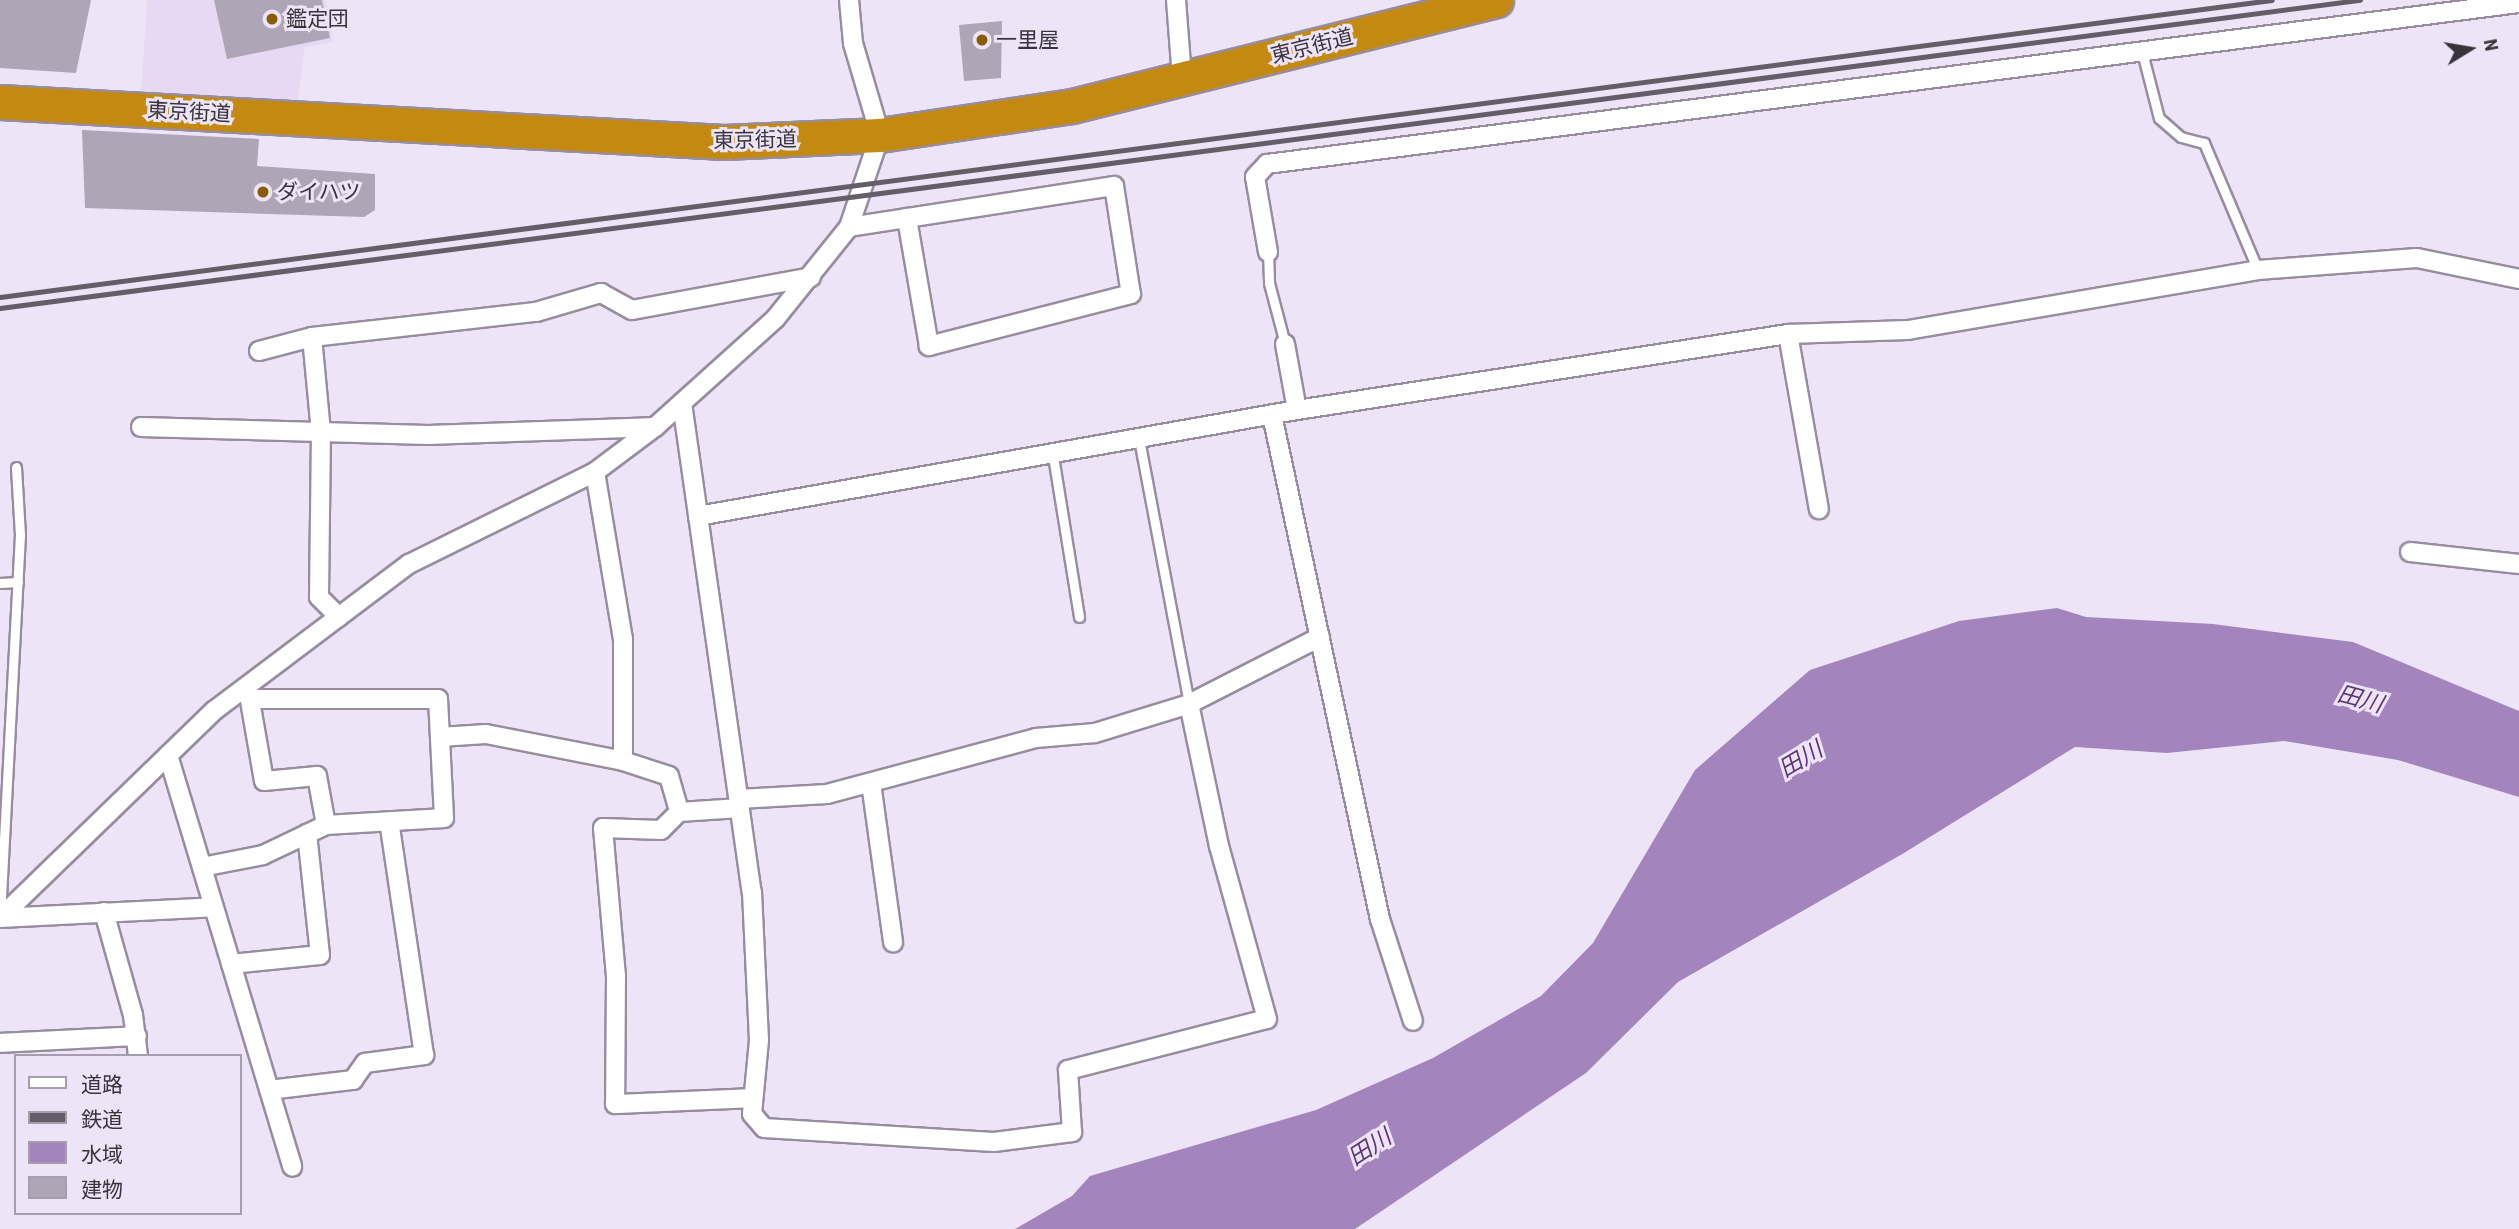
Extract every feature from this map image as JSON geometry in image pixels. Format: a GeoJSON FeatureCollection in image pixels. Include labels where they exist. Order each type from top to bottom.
{"type":"FeatureCollection","features":[{"type":"Feature","properties":{"kind":"highway","name":"東京街道"},"geometry":{"type":"LineString","coordinates":[[0,102],[724,142],[880,135],[1072,106],[1182,78],[1414,10],[1496,0]]}},
{"type":"Feature","properties":{"kind":"street"},"geometry":{"type":"LineString","coordinates":[[0,918],[168,755],[339,617],[408,564],[594,472],[655,427],[775,319],[849,227],[880,135],[853,43],[849,0]]}},
{"type":"Feature","properties":{"kind":"street"},"geometry":{"type":"LineString","coordinates":[[1176,0],[1182,78]]}},
{"type":"Feature","properties":{"kind":"street"},"geometry":{"type":"LineString","coordinates":[[1268,252],[1255,177],[1267,164],[2519,3]]}},
{"type":"Feature","properties":{"kind":"street"},"geometry":{"type":"LineString","coordinates":[[849,227],[907,218],[1114,186],[1131,294],[929,346],[907,218]]}},
{"type":"Feature","properties":{"kind":"street"},"geometry":{"type":"LineString","coordinates":[[698,516],[1053,456],[1297,410],[1788,334],[1908,330],[2258,270],[2417,258],[2519,279]]}},
{"type":"Feature","properties":{"kind":"street"},"geometry":{"type":"LineString","coordinates":[[259,351],[312,337],[536,312],[601,293],[632,310],[811,277]]}},
{"type":"Feature","properties":{"kind":"street"},"geometry":{"type":"LineString","coordinates":[[1788,334],[1819,509]]}},
{"type":"Feature","properties":{"kind":"street"},"geometry":{"type":"LineString","coordinates":[[312,337],[321,432],[320,597],[339,617]]}},
{"type":"Feature","properties":{"kind":"street"},"geometry":{"type":"LineString","coordinates":[[1284,344],[1297,410]]}},
{"type":"Feature","properties":{"kind":"street"},"geometry":{"type":"LineString","coordinates":[[682,402],[752,892],[760,1040],[751,1098],[756,1123],[764,1128],[994,1142],[1072,1132],[1068,1070],[1267,1019],[1219,846],[1189,704]]}},
{"type":"Feature","properties":{"kind":"street"},"geometry":{"type":"LineString","coordinates":[[1272,415],[1380,919],[1413,1021]]}},
{"type":"Feature","properties":{"kind":"street"},"geometry":{"type":"LineString","coordinates":[[141,427],[428,435],[655,427]]}},
{"type":"Feature","properties":{"kind":"street"},"geometry":{"type":"LineString","coordinates":[[594,472],[623,639],[623,761]]}},
{"type":"Feature","properties":{"kind":"street"},"geometry":{"type":"LineString","coordinates":[[2410,552],[2519,564]]}},
{"type":"Feature","properties":{"kind":"street"},"geometry":{"type":"LineString","coordinates":[[751,1098],[615,1104],[615,976],[603,828],[661,830],[680,812],[827,794],[1036,738],[1095,733],[1189,704],[1320,637]]}},
{"type":"Feature","properties":{"kind":"street"},"geometry":{"type":"LineString","coordinates":[[202,867],[263,855],[326,825],[444,818],[438,699],[249,692]]}},
{"type":"Feature","properties":{"kind":"street"},"geometry":{"type":"LineString","coordinates":[[249,692],[264,781],[317,776],[326,825]]}},
{"type":"Feature","properties":{"kind":"street"},"geometry":{"type":"LineString","coordinates":[[440,737],[486,734],[623,761],[669,776],[680,812]]}},
{"type":"Feature","properties":{"kind":"street"},"geometry":{"type":"LineString","coordinates":[[168,755],[292,1167]]}},
{"type":"Feature","properties":{"kind":"street"},"geometry":{"type":"LineString","coordinates":[[871,783],[894,942]]}},
{"type":"Feature","properties":{"kind":"street"},"geometry":{"type":"LineString","coordinates":[[269,1090],[353,1080],[365,1063],[424,1055],[389,822]]}},
{"type":"Feature","properties":{"kind":"street"},"geometry":{"type":"LineString","coordinates":[[231,964],[320,955],[307,834]]}},
{"type":"Feature","properties":{"kind":"street"},"geometry":{"type":"LineString","coordinates":[[0,918],[214,907]]}},
{"type":"Feature","properties":{"kind":"street"},"geometry":{"type":"LineString","coordinates":[[104,912],[137,1036],[138,1054]]}},
{"type":"Feature","properties":{"kind":"street"},"geometry":{"type":"LineString","coordinates":[[0,1043],[137,1036]]}},
{"type":"Feature","properties":{"kind":"lane"},"geometry":{"type":"LineString","coordinates":[[2142,52],[2159,118],[2180,136],[2204,144],[2258,270]]}},
{"type":"Feature","properties":{"kind":"lane"},"geometry":{"type":"LineString","coordinates":[[1268,252],[1269,283],[1284,344]]}},
{"type":"Feature","properties":{"kind":"lane"},"geometry":{"type":"LineString","coordinates":[[1139,439],[1189,704]]}},
{"type":"Feature","properties":{"kind":"lane"},"geometry":{"type":"LineString","coordinates":[[1053,456],[1079,617]]}},
{"type":"Feature","properties":{"kind":"lane"},"geometry":{"type":"LineString","coordinates":[[0,918],[18,582],[16,467]]}},
{"type":"Feature","properties":{"kind":"lane"},"geometry":{"type":"LineString","coordinates":[[0,583],[18,582]]}},
{"type":"Feature","properties":{"kind":"shaded area"},"geometry":{"type":"Polygon","coordinates":[[[147,0],[326,0],[333,42],[305,47],[297,106],[141,97],[147,0]]]}},
{"type":"Feature","properties":{"kind":"water","name":"田川"},"geometry":{"type":"Polygon","coordinates":[[[2057,608],[2086,617],[2213,624],[2353,642],[2519,711],[2519,797],[2398,760],[2284,741],[2167,753],[2075,747],[1904,853],[1678,982],[1586,1073],[1355,1229],[1015,1229],[1072,1196],[1090,1176],[1316,1110],[1433,1058],[1541,996],[1593,943],[1695,770],[1810,670],[1959,621],[2057,608]]]}},
{"type":"Feature","properties":{"kind":"building"},"geometry":{"type":"Polygon","coordinates":[[[0,0],[91,0],[76,73],[0,68],[0,0]]]}},
{"type":"Feature","properties":{"kind":"building","name":"鑑定団"},"geometry":{"type":"Polygon","coordinates":[[[214,0],[322,0],[330,38],[227,59],[214,0]]]}},
{"type":"Feature","properties":{"kind":"building","name":"一里屋"},"geometry":{"type":"Polygon","coordinates":[[[1002,21],[1001,78],[964,81],[959,25],[1002,21]]]}},
{"type":"Feature","properties":{"kind":"building"},"geometry":{"type":"Polygon","coordinates":[[[82,130],[259,139],[257,166],[375,174],[375,210],[364,217],[85,208],[82,130]]]}},
{"type":"Feature","properties":{"kind":"railway"},"geometry":{"type":"LineString","coordinates":[[0,297],[2272,0]]}},
{"type":"Feature","properties":{"kind":"railway"},"geometry":{"type":"LineString","coordinates":[[0,308],[2360,0]]}},
{"type":"Feature","properties":{"kind":"place","name":"鑑定団"},"geometry":{"type":"Point","coordinates":[272,19]}},
{"type":"Feature","properties":{"kind":"place","name":"一里屋"},"geometry":{"type":"Point","coordinates":[982,40]}},
{"type":"Feature","properties":{"kind":"place","name":"ダイハツ"},"geometry":{"type":"Point","coordinates":[263,192]}}]}
